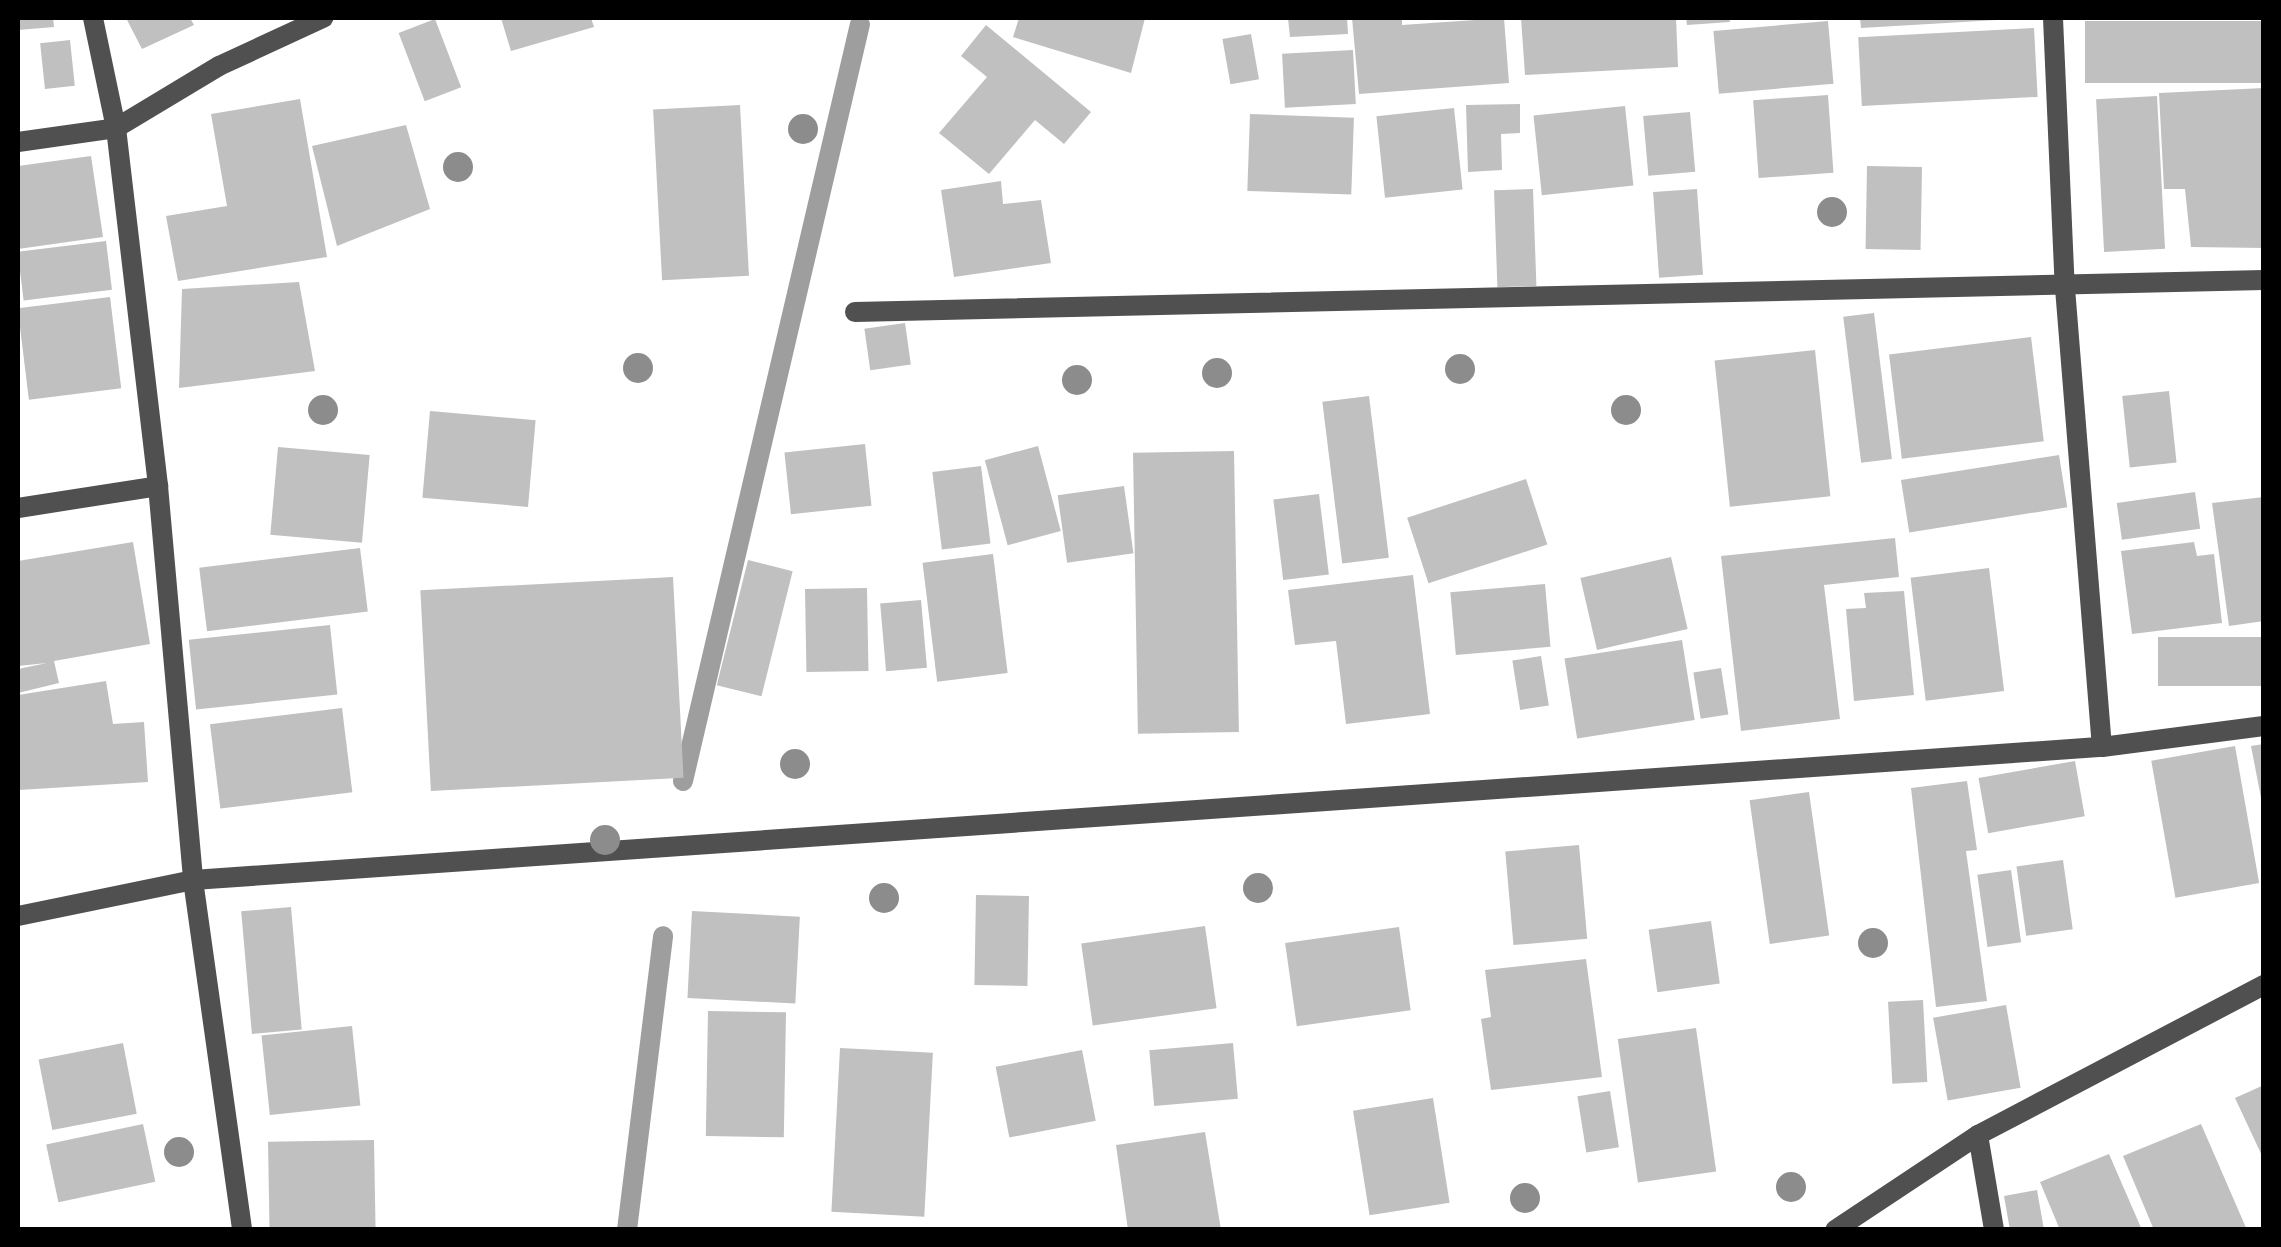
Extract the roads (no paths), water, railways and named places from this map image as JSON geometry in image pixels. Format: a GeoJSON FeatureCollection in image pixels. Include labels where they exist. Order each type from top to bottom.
{"type":"FeatureCollection","features":[{"type":"Feature","properties":{"kind":"street"},"geometry":{"type":"LineString","coordinates":[[93,18],[116,128],[158,486],[194,880],[242,1230]]}},
{"type":"Feature","properties":{"kind":"street"},"geometry":{"type":"LineString","coordinates":[[18,142],[116,128],[220,66],[322,18]]}},
{"type":"Feature","properties":{"kind":"street"},"geometry":{"type":"LineString","coordinates":[[2053,18],[2065,288],[2102,747]]}},
{"type":"Feature","properties":{"kind":"street"},"geometry":{"type":"LineString","coordinates":[[855,312],[2065,288],[2264,280]]}},
{"type":"Feature","properties":{"kind":"street"},"geometry":{"type":"LineString","coordinates":[[18,508],[158,486]]}},
{"type":"Feature","properties":{"kind":"street"},"geometry":{"type":"LineString","coordinates":[[18,916],[194,880],[2102,747],[2264,726]]}},
{"type":"Feature","properties":{"kind":"street"},"geometry":{"type":"LineString","coordinates":[[1835,1230],[1978,1135],[2264,986]]}},
{"type":"Feature","properties":{"kind":"street"},"geometry":{"type":"LineString","coordinates":[[1978,1135],[1994,1230]]}},
{"type":"Feature","properties":{"kind":"waterway"},"geometry":{"type":"LineString","coordinates":[[683,781],[860,24]]}},
{"type":"Feature","properties":{"kind":"waterway"},"geometry":{"type":"LineString","coordinates":[[627,1230],[663,936]]}}]}
